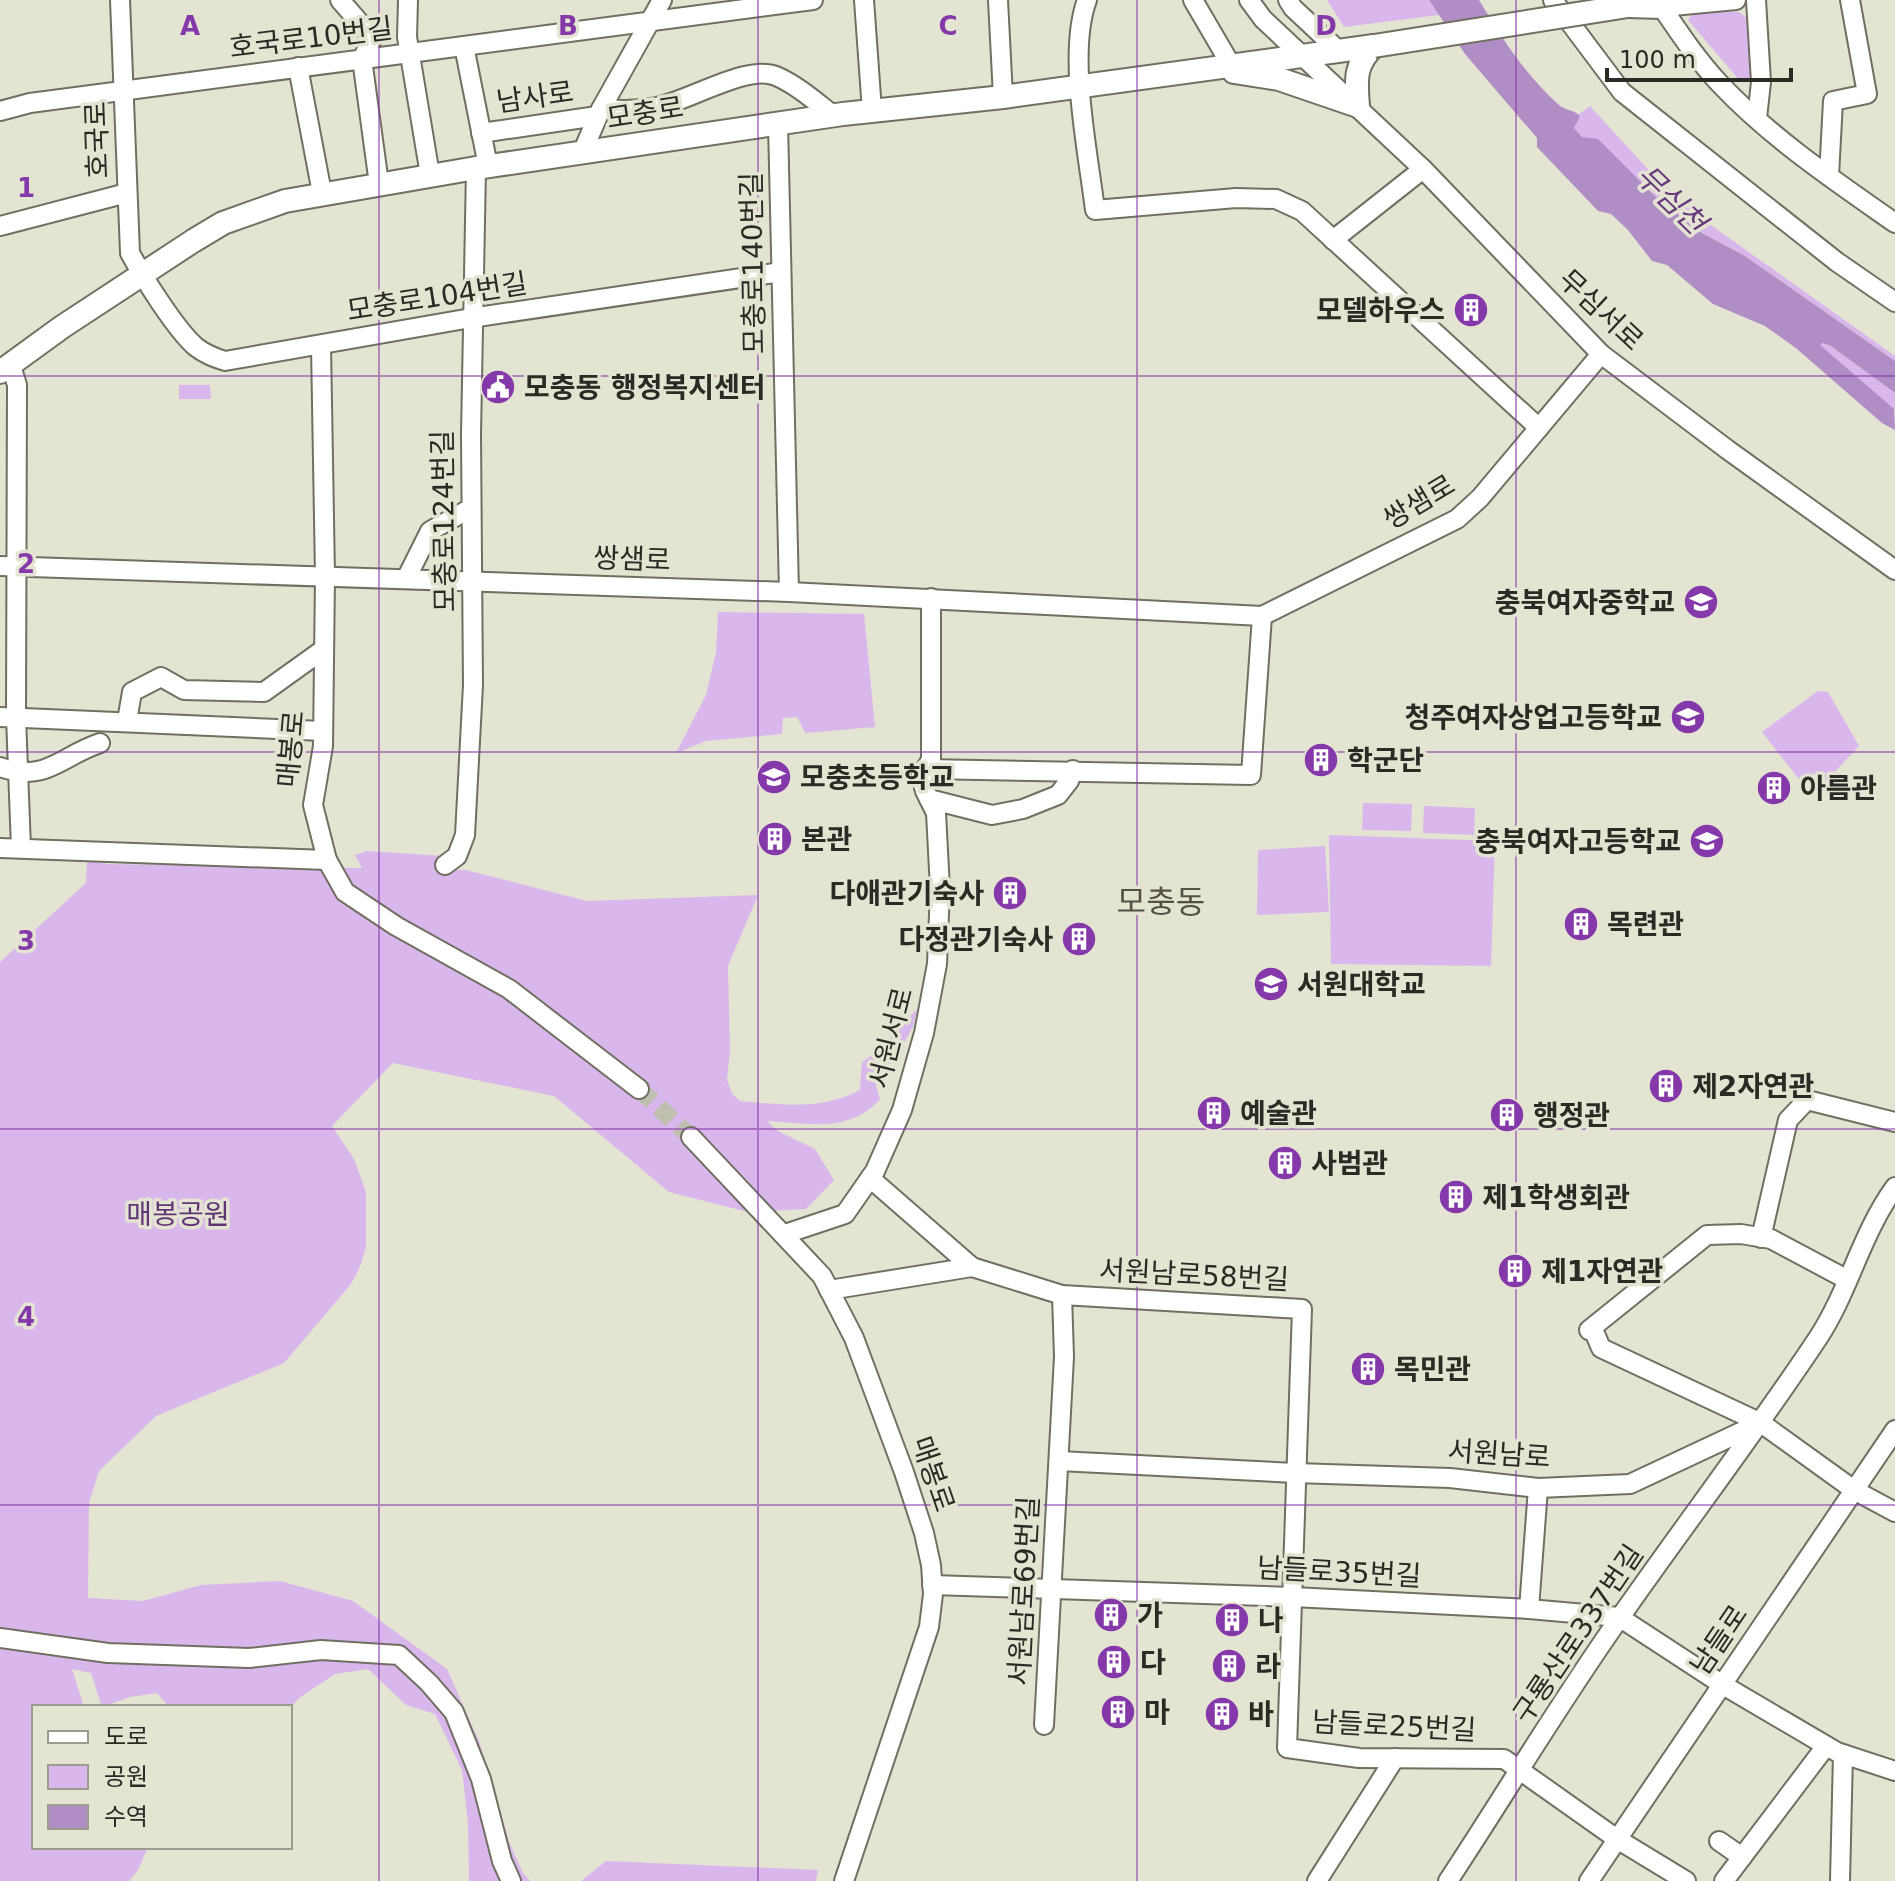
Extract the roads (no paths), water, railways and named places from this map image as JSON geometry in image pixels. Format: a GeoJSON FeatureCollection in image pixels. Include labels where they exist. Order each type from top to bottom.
{"type":"FeatureCollection","features":[{"type":"Feature","properties":{"kind":"main road","name":"모충로"},"geometry":{"type":"LineString","coordinates":[[5,369],[141,274],[223,223],[285,201],[430,175],[833,115],[1003,97],[1343,51],[1589,6],[1659,4]]}},
{"type":"Feature","properties":{"kind":"main road"},"geometry":{"type":"LineString","coordinates":[[1201,69],[1279,79],[1358,106],[1356,72],[1374,46]]}},
{"type":"Feature","properties":{"kind":"street","name":"호국로"},"geometry":{"type":"LineString","coordinates":[[120,0],[130,253],[141,274]]}},
{"type":"Feature","properties":{"kind":"street"},"geometry":{"type":"LineString","coordinates":[[340,0],[373,38],[362,59],[379,184]]}},
{"type":"Feature","properties":{"kind":"street"},"geometry":{"type":"LineString","coordinates":[[408,0],[407,37],[430,175]]}},
{"type":"Feature","properties":{"kind":"street","name":"남사로"},"geometry":{"type":"LineString","coordinates":[[582,153],[599,113],[662,0]]}},
{"type":"Feature","properties":{"kind":"street","name":"호국로10번길"},"geometry":{"type":"LineString","coordinates":[[0,111],[30,103],[813,0]]}},
{"type":"Feature","properties":{"kind":"street"},"geometry":{"type":"LineString","coordinates":[[864,0],[872,111]]}},
{"type":"Feature","properties":{"kind":"street"},"geometry":{"type":"LineString","coordinates":[[998,0],[1003,97]]}},
{"type":"Feature","properties":{"kind":"street"},"geometry":{"type":"LineString","coordinates":[[1087,0],[1079,20],[1081,85],[1095,210],[1236,198],[1276,199],[1302,211],[1539,428]]}},
{"type":"Feature","properties":{"kind":"street"},"geometry":{"type":"LineString","coordinates":[[1193,0],[1231,65]]}},
{"type":"Feature","properties":{"kind":"street","name":"무심서로"},"geometry":{"type":"LineString","coordinates":[[1249,0],[1263,19],[1299,55],[1423,169],[1601,354],[1895,570]]}},
{"type":"Feature","properties":{"kind":"street"},"geometry":{"type":"LineString","coordinates":[[1288,0],[1293,8],[1343,51]]}},
{"type":"Feature","properties":{"kind":"street"},"geometry":{"type":"LineString","coordinates":[[1553,0],[1622,92],[1837,262],[1895,302]]}},
{"type":"Feature","properties":{"kind":"street"},"geometry":{"type":"LineString","coordinates":[[1659,4],[1736,0]]}},
{"type":"Feature","properties":{"kind":"street"},"geometry":{"type":"LineString","coordinates":[[1756,0],[1761,82],[1757,118]]}},
{"type":"Feature","properties":{"kind":"street"},"geometry":{"type":"LineString","coordinates":[[1829,176],[1833,101],[1867,94],[1850,0]]}},
{"type":"Feature","properties":{"kind":"street"},"geometry":{"type":"LineString","coordinates":[[1659,4],[1719,83],[1829,176],[1895,223]]}},
{"type":"Feature","properties":{"kind":"street","name":"모충로124번길"},"geometry":{"type":"LineString","coordinates":[[445,865],[457,856],[465,835],[473,685],[471,318],[482,167],[481,133],[464,46]]}},
{"type":"Feature","properties":{"kind":"street"},"geometry":{"type":"LineString","coordinates":[[298,67],[322,193]]}},
{"type":"Feature","properties":{"kind":"street","name":"남사로"},"geometry":{"type":"LineString","coordinates":[[481,133],[655,107],[699,94],[736,77],[762,73],[775,76],[833,115]]}},
{"type":"Feature","properties":{"kind":"street","name":"모충로140번길"},"geometry":{"type":"LineString","coordinates":[[778,124],[789,592]]}},
{"type":"Feature","properties":{"kind":"street"},"geometry":{"type":"LineString","coordinates":[[1333,240],[1423,169]]}},
{"type":"Feature","properties":{"kind":"street"},"geometry":{"type":"LineString","coordinates":[[0,226],[127,193]]}},
{"type":"Feature","properties":{"kind":"street"},"geometry":{"type":"LineString","coordinates":[[1837,262],[1895,288]]}},
{"type":"Feature","properties":{"kind":"street","name":"모충로104번길"},"geometry":{"type":"LineString","coordinates":[[141,274],[195,347],[225,361],[471,318],[781,272]]}},
{"type":"Feature","properties":{"kind":"street","name":"매봉로"},"geometry":{"type":"LineString","coordinates":[[321,345],[325,576],[323,731],[313,805],[327,860],[345,892],[396,926],[509,989],[639,1089]]}},
{"type":"Feature","properties":{"kind":"street","name":"쌍샘로"},"geometry":{"type":"LineString","coordinates":[[8,566],[789,592],[1262,616],[1457,519],[1480,498],[1601,354]]}},
{"type":"Feature","properties":{"kind":"street"},"geometry":{"type":"LineString","coordinates":[[5,369],[17,385],[8,566],[8,717],[19,773],[21,848]]}},
{"type":"Feature","properties":{"kind":"street"},"geometry":{"type":"LineString","coordinates":[[406,579],[430,531],[471,508]]}},
{"type":"Feature","properties":{"kind":"street","name":"서원서로"},"geometry":{"type":"LineString","coordinates":[[785,1234],[845,1214],[870,1178],[902,1110],[924,1033],[937,964],[940,889],[936,813],[921,776],[931,760],[931,598]]}},
{"type":"Feature","properties":{"kind":"street"},"geometry":{"type":"LineString","coordinates":[[925,769],[1251,775],[1262,616]]}},
{"type":"Feature","properties":{"kind":"street"},"geometry":{"type":"LineString","coordinates":[[127,721],[132,692],[161,677],[184,690],[264,692],[324,649]]}},
{"type":"Feature","properties":{"kind":"street"},"geometry":{"type":"LineString","coordinates":[[8,717],[323,731]]}},
{"type":"Feature","properties":{"kind":"street"},"geometry":{"type":"LineString","coordinates":[[0,767],[19,773],[38,773],[100,743]]}},
{"type":"Feature","properties":{"kind":"street"},"geometry":{"type":"LineString","coordinates":[[929,799],[992,815],[1023,809],[1058,795],[1073,770]]}},
{"type":"Feature","properties":{"kind":"street"},"geometry":{"type":"LineString","coordinates":[[0,848],[327,860]]}},
{"type":"Feature","properties":{"kind":"street"},"geometry":{"type":"LineString","coordinates":[[1761,1238],[1788,1120],[1807,1100],[1895,1122]]}},
{"type":"Feature","properties":{"kind":"street","name":"매봉로"},"geometry":{"type":"LineString","coordinates":[[691,1137],[822,1276],[854,1338],[904,1472],[931,1565],[929,1627],[844,1881]]}},
{"type":"Feature","properties":{"kind":"street"},"geometry":{"type":"LineString","coordinates":[[870,1178],[972,1267],[1062,1295]]}},
{"type":"Feature","properties":{"kind":"street","name":"구룡산로337번길"},"geometry":{"type":"LineString","coordinates":[[1448,1881],[1619,1617],[1761,1423],[1836,1311],[1846,1279],[1887,1214],[1895,1187]]}},
{"type":"Feature","properties":{"kind":"street"},"geometry":{"type":"LineString","coordinates":[[1846,1279],[1771,1239],[1741,1234],[1707,1235],[1589,1330],[1593,1329],[1601,1348],[1761,1423],[1854,1490],[1895,1512]]}},
{"type":"Feature","properties":{"kind":"street"},"geometry":{"type":"LineString","coordinates":[[829,1290],[972,1267]]}},
{"type":"Feature","properties":{"kind":"street","name":"서원남로69번길"},"geometry":{"type":"LineString","coordinates":[[1044,1725],[1064,1357],[1062,1295]]}},
{"type":"Feature","properties":{"kind":"street","name":"서원남로58번길"},"geometry":{"type":"LineString","coordinates":[[1062,1295],[1302,1309],[1295,1473]]}},
{"type":"Feature","properties":{"kind":"street","name":"서원남로"},"geometry":{"type":"LineString","coordinates":[[1059,1461],[1450,1478],[1538,1488],[1630,1484],[1761,1423]]}},
{"type":"Feature","properties":{"kind":"street","name":"남들로"},"geometry":{"type":"LineString","coordinates":[[1589,1881],[1895,1430]]}},
{"type":"Feature","properties":{"kind":"street"},"geometry":{"type":"LineString","coordinates":[[1293,1597],[1295,1473]]}},
{"type":"Feature","properties":{"kind":"street"},"geometry":{"type":"LineString","coordinates":[[1529,1609],[1538,1488]]}},
{"type":"Feature","properties":{"kind":"street","name":"남들로35번길"},"geometry":{"type":"LineString","coordinates":[[932,1585],[1293,1597],[1529,1609],[1619,1617],[1723,1685],[1834,1750],[1895,1771]]}},
{"type":"Feature","properties":{"kind":"street","name":"남들로25번길"},"geometry":{"type":"LineString","coordinates":[[1293,1597],[1287,1748],[1359,1758],[1504,1759],[1617,1839],[1686,1881]]}},
{"type":"Feature","properties":{"kind":"street"},"geometry":{"type":"LineString","coordinates":[[0,1638],[108,1653],[249,1658],[321,1650],[399,1655],[454,1712],[481,1779],[502,1861],[511,1881]]}},
{"type":"Feature","properties":{"kind":"street"},"geometry":{"type":"LineString","coordinates":[[1724,1881],[1834,1750]]}},
{"type":"Feature","properties":{"kind":"street"},"geometry":{"type":"LineString","coordinates":[[1834,1750],[1840,1881]]}},
{"type":"Feature","properties":{"kind":"street"},"geometry":{"type":"LineString","coordinates":[[1317,1881],[1395,1758]]}},
{"type":"Feature","properties":{"kind":"street"},"geometry":{"type":"LineString","coordinates":[[1719,1841],[1742,1857]]}},
{"type":"Feature","properties":{"kind":"water"},"geometry":{"type":"Polygon","coordinates":[[[1429,0],[1479,0],[1505,42],[1535,81],[1559,105],[1580,116],[1574,128],[1582,137],[1598,139],[1656,197],[1700,232],[1745,256],[1895,361],[1895,393],[1831,346],[1820,345],[1894,409],[1895,430],[1882,423],[1797,349],[1765,326],[1713,304],[1667,265],[1652,261],[1628,230],[1611,214],[1598,211],[1537,147],[1537,138],[1465,54],[1429,0]]]}},
{"type":"Feature","properties":{"kind":"tunnel"},"geometry":{"type":"LineString","coordinates":[[639,1089],[691,1137]]}},
{"type":"Feature","properties":{"kind":"place","name":"모델하우스"},"geometry":{"type":"Point","coordinates":[1471,310]}},
{"type":"Feature","properties":{"kind":"place","name":"모충동 행정복지센터"},"geometry":{"type":"Point","coordinates":[498,387]}},
{"type":"Feature","properties":{"kind":"place","name":"충북여자중학교"},"geometry":{"type":"Point","coordinates":[1701,602]}},
{"type":"Feature","properties":{"kind":"place","name":"청주여자상업고등학교"},"geometry":{"type":"Point","coordinates":[1688,717]}},
{"type":"Feature","properties":{"kind":"place","name":"학군단"},"geometry":{"type":"Point","coordinates":[1321,760]}},
{"type":"Feature","properties":{"kind":"place","name":"모충초등학교"},"geometry":{"type":"Point","coordinates":[774,777]}},
{"type":"Feature","properties":{"kind":"place","name":"아름관"},"geometry":{"type":"Point","coordinates":[1774,788]}},
{"type":"Feature","properties":{"kind":"place","name":"본관"},"geometry":{"type":"Point","coordinates":[775,839]}},
{"type":"Feature","properties":{"kind":"place","name":"충북여자고등학교"},"geometry":{"type":"Point","coordinates":[1707,841]}},
{"type":"Feature","properties":{"kind":"place","name":"다애관기숙사"},"geometry":{"type":"Point","coordinates":[1010,893]}},
{"type":"Feature","properties":{"kind":"place","name":"목련관"},"geometry":{"type":"Point","coordinates":[1581,924]}},
{"type":"Feature","properties":{"kind":"place","name":"다정관기숙사"},"geometry":{"type":"Point","coordinates":[1079,939]}},
{"type":"Feature","properties":{"kind":"place","name":"서원대학교"},"geometry":{"type":"Point","coordinates":[1271,984]}},
{"type":"Feature","properties":{"kind":"place","name":"제2자연관"},"geometry":{"type":"Point","coordinates":[1666,1086]}},
{"type":"Feature","properties":{"kind":"place","name":"예술관"},"geometry":{"type":"Point","coordinates":[1214,1113]}},
{"type":"Feature","properties":{"kind":"place","name":"행정관"},"geometry":{"type":"Point","coordinates":[1507,1115]}},
{"type":"Feature","properties":{"kind":"place","name":"사범관"},"geometry":{"type":"Point","coordinates":[1285,1163]}},
{"type":"Feature","properties":{"kind":"place","name":"제1학생회관"},"geometry":{"type":"Point","coordinates":[1456,1197]}},
{"type":"Feature","properties":{"kind":"place","name":"제1자연관"},"geometry":{"type":"Point","coordinates":[1515,1271]}},
{"type":"Feature","properties":{"kind":"place","name":"목민관"},"geometry":{"type":"Point","coordinates":[1368,1369]}},
{"type":"Feature","properties":{"kind":"place","name":"가"},"geometry":{"type":"Point","coordinates":[1111,1615]}},
{"type":"Feature","properties":{"kind":"place","name":"나"},"geometry":{"type":"Point","coordinates":[1232,1620]}},
{"type":"Feature","properties":{"kind":"place","name":"다"},"geometry":{"type":"Point","coordinates":[1114,1662]}},
{"type":"Feature","properties":{"kind":"place","name":"라"},"geometry":{"type":"Point","coordinates":[1229,1666]}},
{"type":"Feature","properties":{"kind":"place","name":"마"},"geometry":{"type":"Point","coordinates":[1118,1712]}},
{"type":"Feature","properties":{"kind":"place","name":"바"},"geometry":{"type":"Point","coordinates":[1222,1714]}},
{"type":"Feature","properties":{"kind":"district","name":"모충동"},"geometry":{"type":"Point","coordinates":[1161,902]}},
{"type":"Feature","properties":{"kind":"water label","name":"무심천"},"geometry":{"type":"Point","coordinates":[1671,199]}},
{"type":"Feature","properties":{"kind":"park label","name":"매봉공원"},"geometry":{"type":"Point","coordinates":[178,1214]}}]}
